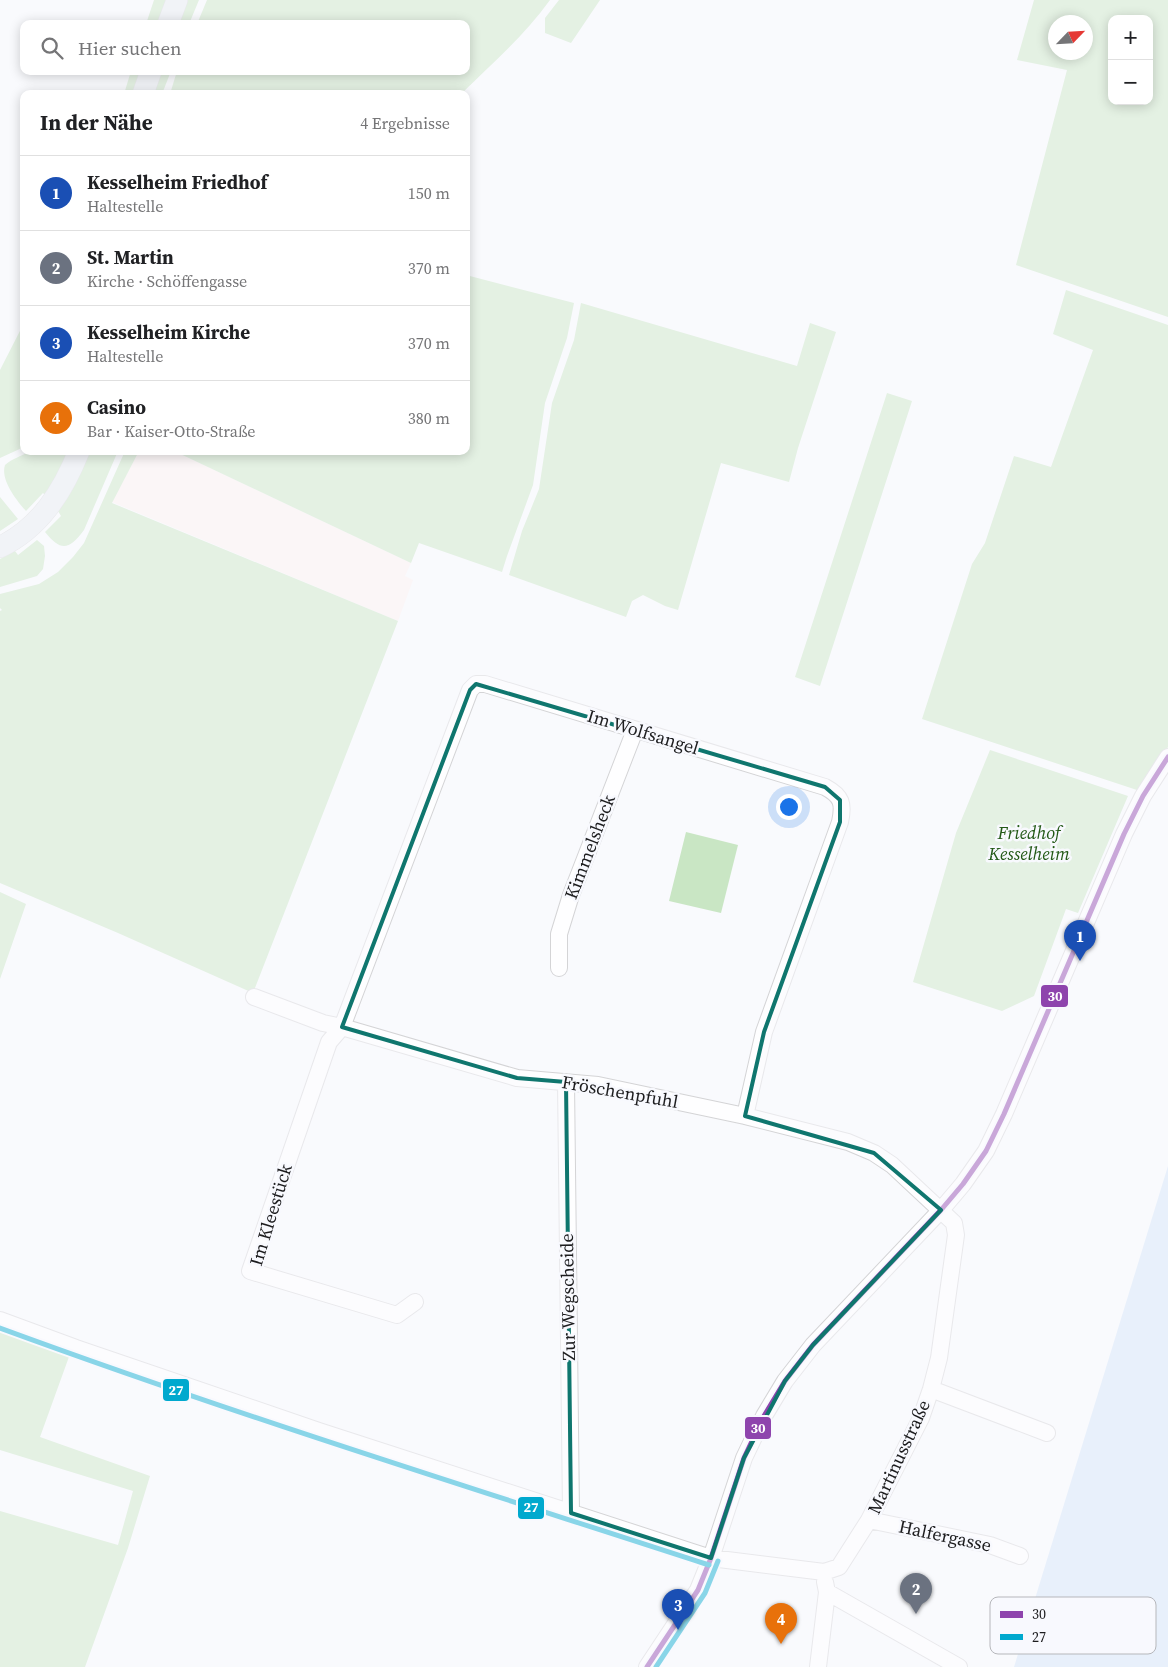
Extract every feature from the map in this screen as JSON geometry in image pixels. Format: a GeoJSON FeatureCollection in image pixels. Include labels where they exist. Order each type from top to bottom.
{"type":"FeatureCollection","features":[{"type":"Feature","properties":{"kind":"main road"},"geometry":{"type":"LineString","coordinates":[[170,20],[177,0]]}},
{"type":"Feature","properties":{"kind":"main road"},"geometry":{"type":"LineString","coordinates":[[144,90],[150,75]]}},
{"type":"Feature","properties":{"kind":"main road"},"geometry":{"type":"LineString","coordinates":[[4,545],[38,520],[52,504],[70,474],[77,455]]}},
{"type":"Feature","properties":{"kind":"street","name":"Im Wolfsangel"},"geometry":{"type":"LineString","coordinates":[[342,1027],[470,690],[476,684],[485,684],[825,787],[834,792],[840,800],[843,810],[840,822],[764,1032],[745,1116]]}},
{"type":"Feature","properties":{"kind":"street","name":"Kimmelsheck"},"geometry":{"type":"LineString","coordinates":[[559,968],[559,934],[561,926],[571,895],[635,730]]}},
{"type":"Feature","properties":{"kind":"street"},"geometry":{"type":"LineString","coordinates":[[647,1667],[698,1590],[711,1558],[744,1458],[764,1416],[785,1380],[813,1345],[941,1210],[963,1184],[990,1144],[1124,834],[1143,796],[1168,757]]}},
{"type":"Feature","properties":{"kind":"street","name":"Fröschenpfuhl"},"geometry":{"type":"LineString","coordinates":[[254,997],[323,1023],[516,1078],[598,1085],[745,1116],[848,1142],[874,1152],[892,1165],[941,1210]]}},
{"type":"Feature","properties":{"kind":"street","name":"Im Kleestück"},"geometry":{"type":"LineString","coordinates":[[342,1027],[329,1042],[250,1271],[397,1315],[415,1302]]}},
{"type":"Feature","properties":{"kind":"street","name":"Zur Wegscheide"},"geometry":{"type":"LineString","coordinates":[[566,1082],[571,1513]]}},
{"type":"Feature","properties":{"kind":"street","name":"Martinusstraße"},"geometry":{"type":"LineString","coordinates":[[824,1572],[839,1567],[869,1520],[914,1432],[931,1389],[939,1358],[956,1235],[954,1223],[941,1210]]}},
{"type":"Feature","properties":{"kind":"street"},"geometry":{"type":"LineString","coordinates":[[0,1320],[319,1431],[711,1558],[824,1572],[827,1592],[818,1667]]}},
{"type":"Feature","properties":{"kind":"street"},"geometry":{"type":"LineString","coordinates":[[931,1389],[1047,1433]]}},
{"type":"Feature","properties":{"kind":"street","name":"Halfergasse"},"geometry":{"type":"LineString","coordinates":[[869,1520],[990,1545],[1020,1556]]}},
{"type":"Feature","properties":{"kind":"street"},"geometry":{"type":"LineString","coordinates":[[827,1592],[959,1667]]}},
{"type":"Feature","properties":{"kind":"highlighted area"},"geometry":{"type":"Polygon","coordinates":[[[476,684],[825,787],[840,800],[840,822],[764,1032],[745,1116],[874,1153],[941,1210],[813,1345],[785,1381],[744,1458],[711,1558],[571,1513],[566,1082],[517,1078],[342,1027],[470,690],[476,684]]]}},
{"type":"Feature","properties":{"kind":"shaded area"},"geometry":{"type":"Polygon","coordinates":[[[137,455],[182,455],[411,563],[405,576],[413,580],[398,621],[112,502],[137,455]]]}},
{"type":"Feature","properties":{"kind":"green space"},"geometry":{"type":"Polygon","coordinates":[[[154,0],[169,0],[162,20],[147,20],[154,0]]]}},
{"type":"Feature","properties":{"kind":"green space"},"geometry":{"type":"Polygon","coordinates":[[[186,0],[199,0],[191,20],[179,20],[186,0]]]}},
{"type":"Feature","properties":{"kind":"green space"},"geometry":{"type":"Polygon","coordinates":[[[207,0],[550,0],[519,37],[465,90],[171,90],[176,75],[470,75],[470,20],[199,20],[207,0]]]}},
{"type":"Feature","properties":{"kind":"green space"},"geometry":{"type":"Polygon","coordinates":[[[559,0],[600,0],[571,43],[545,33],[545,18],[559,0]]]}},
{"type":"Feature","properties":{"kind":"green space"},"geometry":{"type":"Polygon","coordinates":[[[1034,0],[1168,0],[1168,317],[1016,265],[1067,70],[1017,60],[1034,0]]]}},
{"type":"Feature","properties":{"kind":"green space"},"geometry":{"type":"Polygon","coordinates":[[[130,75],[141,75],[136,90],[125,90],[130,75]]]}},
{"type":"Feature","properties":{"kind":"green space"},"geometry":{"type":"Polygon","coordinates":[[[160,75],[169,75],[164,90],[154,90],[160,75]]]}},
{"type":"Feature","properties":{"kind":"green space"},"geometry":{"type":"Polygon","coordinates":[[[470,276],[574,303],[567,338],[545,403],[533,485],[502,572],[419,543],[411,563],[182,455],[470,455],[470,276]]]}},
{"type":"Feature","properties":{"kind":"green space"},"geometry":{"type":"Polygon","coordinates":[[[1066,290],[1168,325],[1168,747],[1140,791],[922,719],[972,564],[985,543],[1014,456],[1051,467],[1093,350],[1053,334],[1066,290]]]}},
{"type":"Feature","properties":{"kind":"green space"},"geometry":{"type":"Polygon","coordinates":[[[581,303],[797,366],[810,323],[836,332],[798,448],[789,482],[721,463],[678,610],[643,595],[632,601],[626,617],[509,575],[522,531],[539,489],[552,403],[574,340],[581,303]]]}},
{"type":"Feature","properties":{"kind":"green space"},"geometry":{"type":"Polygon","coordinates":[[[20,331],[20,449],[0,458],[0,370],[20,331]]]}},
{"type":"Feature","properties":{"kind":"green space"},"geometry":{"type":"Polygon","coordinates":[[[887,393],[912,401],[820,686],[795,677],[887,393]]]}},
{"type":"Feature","properties":{"kind":"green space"},"geometry":{"type":"Polygon","coordinates":[[[22,455],[67,455],[46,496],[43,493],[26,511],[10,490],[5,477],[5,465],[22,455]]]}},
{"type":"Feature","properties":{"kind":"green space"},"geometry":{"type":"Polygon","coordinates":[[[86,455],[116,455],[84,530],[74,542],[65,546],[60,545],[45,532],[61,516],[58,511],[68,497],[86,455]]]}},
{"type":"Feature","properties":{"kind":"green space"},"geometry":{"type":"Polygon","coordinates":[[[123,455],[137,455],[112,503],[398,621],[253,993],[0,883],[0,611],[2,610],[0,608],[0,594],[39,584],[58,572],[84,543],[123,455]]]}},
{"type":"Feature","properties":{"kind":"green space"},"geometry":{"type":"Polygon","coordinates":[[[0,497],[18,519],[0,531],[0,497]]]}},
{"type":"Feature","properties":{"kind":"green space"},"geometry":{"type":"Polygon","coordinates":[[[37,540],[44,546],[43,569],[37,576],[0,587],[0,559],[15,551],[18,555],[37,540]]]}},
{"type":"Feature","properties":{"kind":"green space","name":"Friedhof Kesselheim"},"geometry":{"type":"Polygon","coordinates":[[[990,750],[1128,796],[1078,913],[1066,909],[1034,996],[1002,1011],[913,982],[956,833],[990,750]]]}},
{"type":"Feature","properties":{"kind":"green space"},"geometry":{"type":"Polygon","coordinates":[[[686,832],[738,845],[721,913],[669,901],[686,832]]]}},
{"type":"Feature","properties":{"kind":"green space"},"geometry":{"type":"Polygon","coordinates":[[[0,892],[26,904],[0,979],[0,892]]]}},
{"type":"Feature","properties":{"kind":"green space"},"geometry":{"type":"Polygon","coordinates":[[[0,1329],[70,1354],[40,1437],[150,1476],[128,1548],[85,1667],[0,1667],[0,1511],[118,1545],[133,1491],[0,1450],[0,1329]]]}},
{"type":"Feature","properties":{"kind":"water"},"geometry":{"type":"Polygon","coordinates":[[[1168,1166],[1168,1667],[1014,1667],[1018,1654],[1156,1654],[1156,1597],[1036,1597],[1168,1166]]]}},
{"type":"Feature","properties":{"kind":"transit line","name":"30"},"geometry":{"type":"LineString","coordinates":[[647,1667],[698,1590],[711,1558],[744,1458],[764,1416],[785,1381],[813,1345],[941,1210],[963,1184],[986,1151],[1004,1114],[1124,834],[1143,796],[1168,757]]}},
{"type":"Feature","properties":{"kind":"transit line","name":"27"},"geometry":{"type":"LineString","coordinates":[[0,1328],[265,1420],[709,1565]]}},
{"type":"Feature","properties":{"kind":"transit line","name":"27"},"geometry":{"type":"LineString","coordinates":[[656,1667],[705,1593],[718,1561]]}},
{"type":"Feature","properties":{"kind":"place","name":"Kesselheim Friedhof"},"geometry":{"type":"Point","coordinates":[1080,961]}},
{"type":"Feature","properties":{"kind":"place","name":"St. Martin"},"geometry":{"type":"Point","coordinates":[916,1614]}},
{"type":"Feature","properties":{"kind":"place","name":"Kesselheim Kirche"},"geometry":{"type":"Point","coordinates":[678,1630]}},
{"type":"Feature","properties":{"kind":"place","name":"Casino"},"geometry":{"type":"Point","coordinates":[781,1644]}}]}
